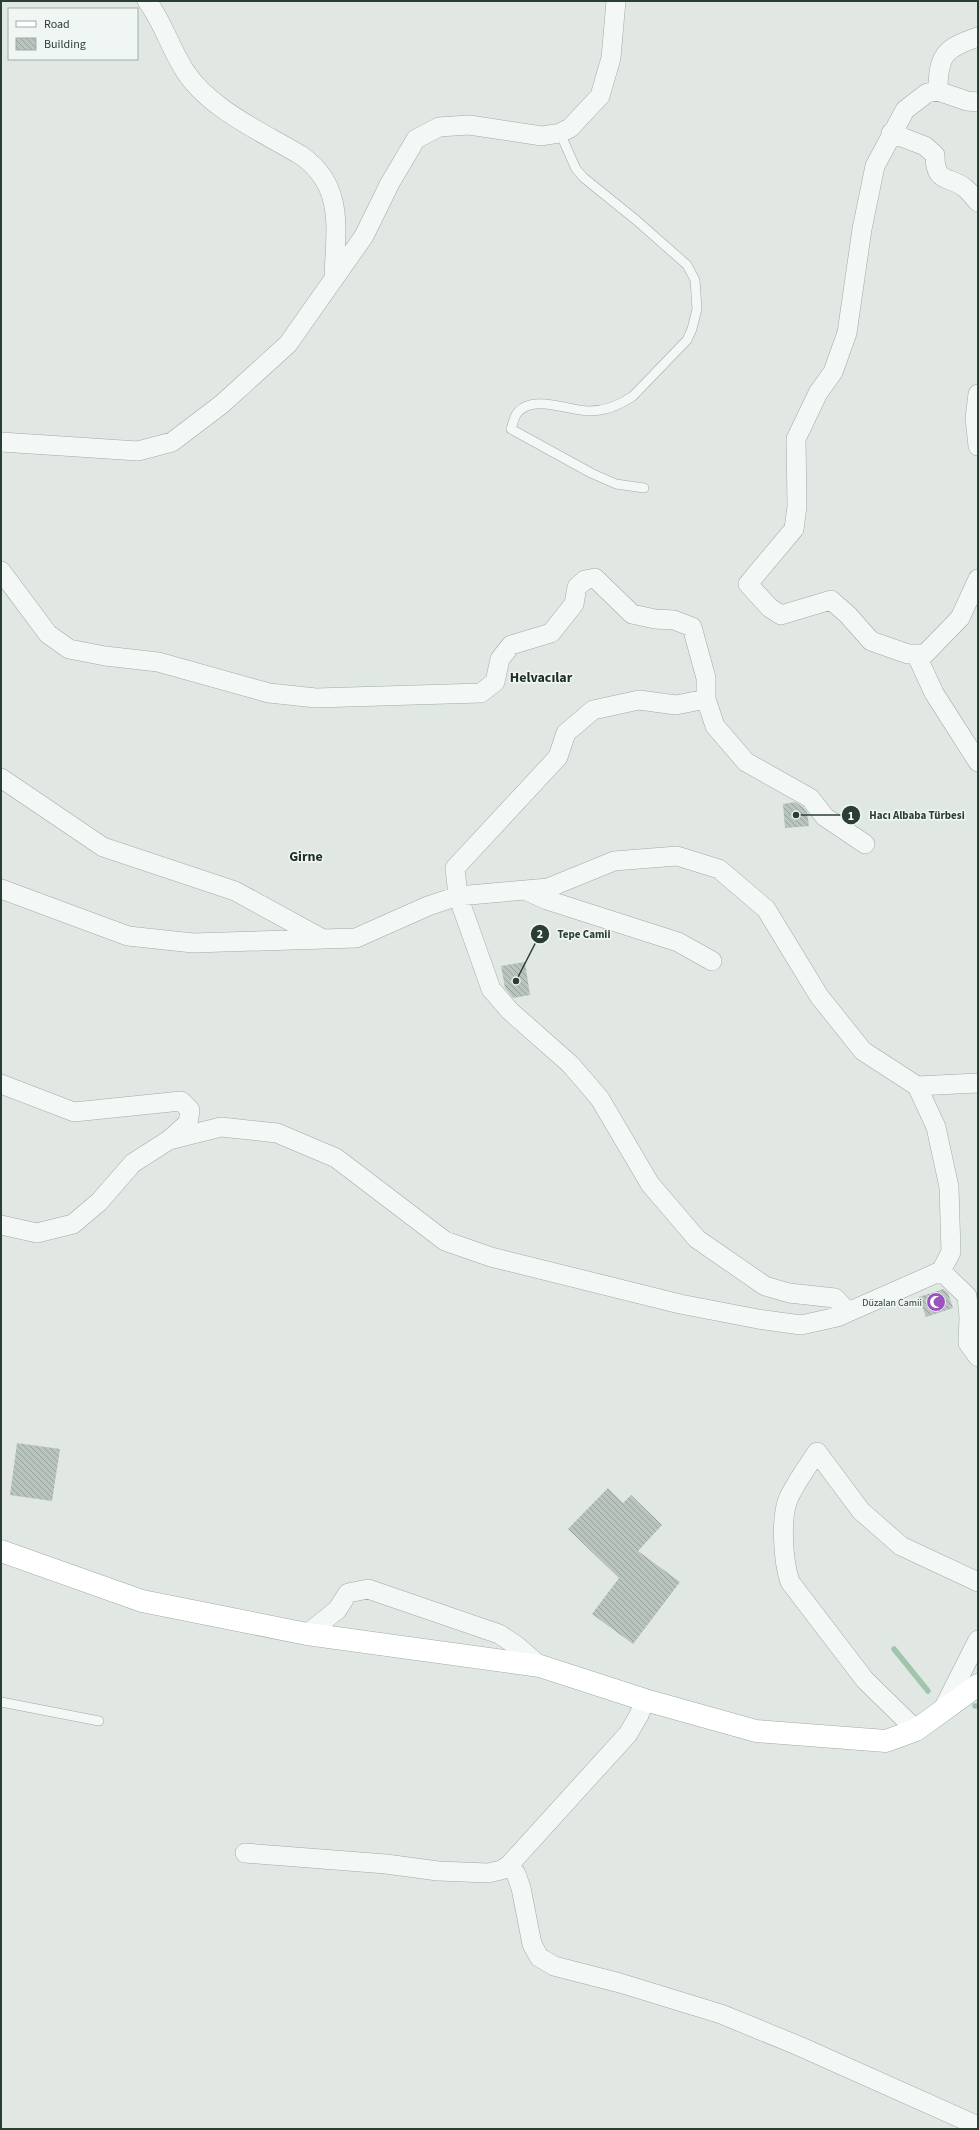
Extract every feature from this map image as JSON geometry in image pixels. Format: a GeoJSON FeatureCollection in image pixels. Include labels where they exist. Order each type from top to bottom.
{"type":"FeatureCollection","features":[{"type":"Feature","properties":{"kind":"street"},"geometry":{"type":"LineString","coordinates":[[147,1],[160,21],[185,71],[201,90],[212,101],[311,162],[325,179],[334,202],[336,215],[334,279]]}},
{"type":"Feature","properties":{"kind":"street"},"geometry":{"type":"LineString","coordinates":[[1,442],[138,452],[172,442],[222,404],[288,344],[364,236],[390,183],[416,139],[439,127],[469,125],[542,136],[560,133],[570,128],[600,96],[611,58],[616,1]]}},
{"type":"Feature","properties":{"kind":"street"},"geometry":{"type":"LineString","coordinates":[[938,91],[938,68],[946,54],[958,45],[978,37]]}},
{"type":"Feature","properties":{"kind":"street"},"geometry":{"type":"LineString","coordinates":[[978,102],[967,101],[938,91],[927,93],[905,110],[891,133],[875,166],[862,229],[847,333],[833,372],[818,393],[796,439],[797,506],[794,529],[748,584],[770,608],[781,615],[831,600],[848,615],[871,641],[908,654],[925,654],[973,606],[978,579]]}},
{"type":"Feature","properties":{"kind":"street"},"geometry":{"type":"LineString","coordinates":[[891,133],[925,146],[935,155],[935,168],[940,176],[965,188],[978,202]]}},
{"type":"Feature","properties":{"kind":"street"},"geometry":{"type":"LineString","coordinates":[[978,394],[975,418],[978,446]]}},
{"type":"Feature","properties":{"kind":"street"},"geometry":{"type":"LineString","coordinates":[[1,571],[48,634],[69,649],[105,656],[158,662],[270,693],[316,698],[481,693],[495,682],[500,659],[511,646],[551,633],[574,604],[577,587],[585,580],[595,578],[632,614],[655,620],[674,620],[692,627],[706,678],[706,699],[715,726],[746,762],[810,798],[825,818],[866,844]]}},
{"type":"Feature","properties":{"kind":"street"},"geometry":{"type":"LineString","coordinates":[[916,654],[934,693],[978,762]]}},
{"type":"Feature","properties":{"kind":"street"},"geometry":{"type":"LineString","coordinates":[[706,699],[676,705],[639,700],[593,710],[566,733],[558,756],[455,868],[458,896],[491,989],[510,1010],[570,1064],[590,1086],[650,1184],[697,1239],[765,1286],[789,1293],[831,1296],[839,1300],[848,1312]]}},
{"type":"Feature","properties":{"kind":"street"},"geometry":{"type":"LineString","coordinates":[[1,778],[103,847],[235,891],[324,939]]}},
{"type":"Feature","properties":{"kind":"street"},"geometry":{"type":"LineString","coordinates":[[1,889],[128,936],[193,943],[356,938],[428,906],[458,896],[548,888],[614,861],[677,856],[719,869],[766,909],[819,996],[863,1051],[917,1086],[936,1128],[949,1187],[951,1252],[941,1271],[837,1317],[801,1325],[758,1319],[680,1304],[491,1257],[445,1241],[336,1158],[277,1133],[222,1127],[169,1140]]}},
{"type":"Feature","properties":{"kind":"street"},"geometry":{"type":"LineString","coordinates":[[526,890],[547,900],[678,942],[712,961]]}},
{"type":"Feature","properties":{"kind":"street"},"geometry":{"type":"LineString","coordinates":[[917,1086],[978,1083]]}},
{"type":"Feature","properties":{"kind":"street"},"geometry":{"type":"LineString","coordinates":[[1,1084],[74,1112],[181,1101],[190,1110],[188,1123],[169,1140],[133,1163],[99,1202],[74,1224],[36,1233],[1,1225]]}},
{"type":"Feature","properties":{"kind":"street"},"geometry":{"type":"LineString","coordinates":[[941,1271],[972,1301],[969,1317],[968,1342],[978,1357]]}},
{"type":"Feature","properties":{"kind":"street"},"geometry":{"type":"LineString","coordinates":[[916,1730],[865,1680],[790,1582],[785,1566],[784,1526],[788,1498],[817,1452],[861,1511],[901,1546],[978,1582]]}},
{"type":"Feature","properties":{"kind":"street"},"geometry":{"type":"LineString","coordinates":[[1,1551],[142,1601],[307,1634],[540,1666],[644,1700],[756,1731],[886,1741],[916,1730],[978,1685]]}},
{"type":"Feature","properties":{"kind":"street"},"geometry":{"type":"LineString","coordinates":[[307,1634],[337,1610],[348,1594],[368,1589],[499,1634],[517,1646],[540,1666]]}},
{"type":"Feature","properties":{"kind":"street"},"geometry":{"type":"LineString","coordinates":[[942,1710],[978,1640]]}},
{"type":"Feature","properties":{"kind":"street"},"geometry":{"type":"LineString","coordinates":[[245,1853],[386,1864],[438,1871],[488,1874],[501,1870],[509,1865],[628,1734],[639,1715],[644,1700]]}},
{"type":"Feature","properties":{"kind":"street"},"geometry":{"type":"LineString","coordinates":[[509,1865],[516,1874],[521,1888],[532,1944],[539,1957],[554,1966],[620,1983],[721,2014],[799,2046],[978,2126]]}},
{"type":"Feature","properties":{"kind":"lane"},"geometry":{"type":"LineString","coordinates":[[560,133],[576,169],[584,178],[636,220],[687,265],[695,280],[698,298],[696,319],[687,340],[632,396],[624,402],[607,408],[589,411],[540,404],[529,405],[517,413],[511,429],[610,481],[644,488]]}},
{"type":"Feature","properties":{"kind":"lane"},"geometry":{"type":"LineString","coordinates":[[1,1702],[99,1721]]}},
{"type":"Feature","properties":{"kind":"building"},"geometry":{"type":"Polygon","coordinates":[[[795,802],[803,807],[807,812],[809,826],[785,828],[783,804],[795,802]]]}},
{"type":"Feature","properties":{"kind":"building"},"geometry":{"type":"Polygon","coordinates":[[[525,962],[530,995],[513,998],[505,988],[501,966],[525,962]]]}},
{"type":"Feature","properties":{"kind":"building","name":"Düzalan Camii"},"geometry":{"type":"Polygon","coordinates":[[[943,1289],[948,1293],[953,1308],[926,1317],[919,1297],[943,1289]]]}},
{"type":"Feature","properties":{"kind":"building"},"geometry":{"type":"Polygon","coordinates":[[[17,1443],[60,1449],[52,1501],[10,1495],[17,1443]]]}},
{"type":"Feature","properties":{"kind":"building"},"geometry":{"type":"Polygon","coordinates":[[[608,1488],[623,1503],[631,1495],[662,1525],[638,1551],[680,1582],[633,1644],[592,1614],[619,1578],[568,1529],[608,1488]]]}},
{"type":"Feature","properties":{"kind":"waterway"},"geometry":{"type":"LineString","coordinates":[[894,1649],[928,1691]]}},
{"type":"Feature","properties":{"kind":"place","name":"Hacı Albaba Türbesi"},"geometry":{"type":"Point","coordinates":[796,815]}},
{"type":"Feature","properties":{"kind":"place","name":"Tepe Camii"},"geometry":{"type":"Point","coordinates":[516,981]}},
{"type":"Feature","properties":{"kind":"place","name":"Düzalan Camii"},"geometry":{"type":"Point","coordinates":[936,1302]}},
{"type":"Feature","properties":{"kind":"district","name":"Helvacılar"},"geometry":{"type":"Point","coordinates":[541,677]}},
{"type":"Feature","properties":{"kind":"district","name":"Girne"},"geometry":{"type":"Point","coordinates":[306,856]}}]}
